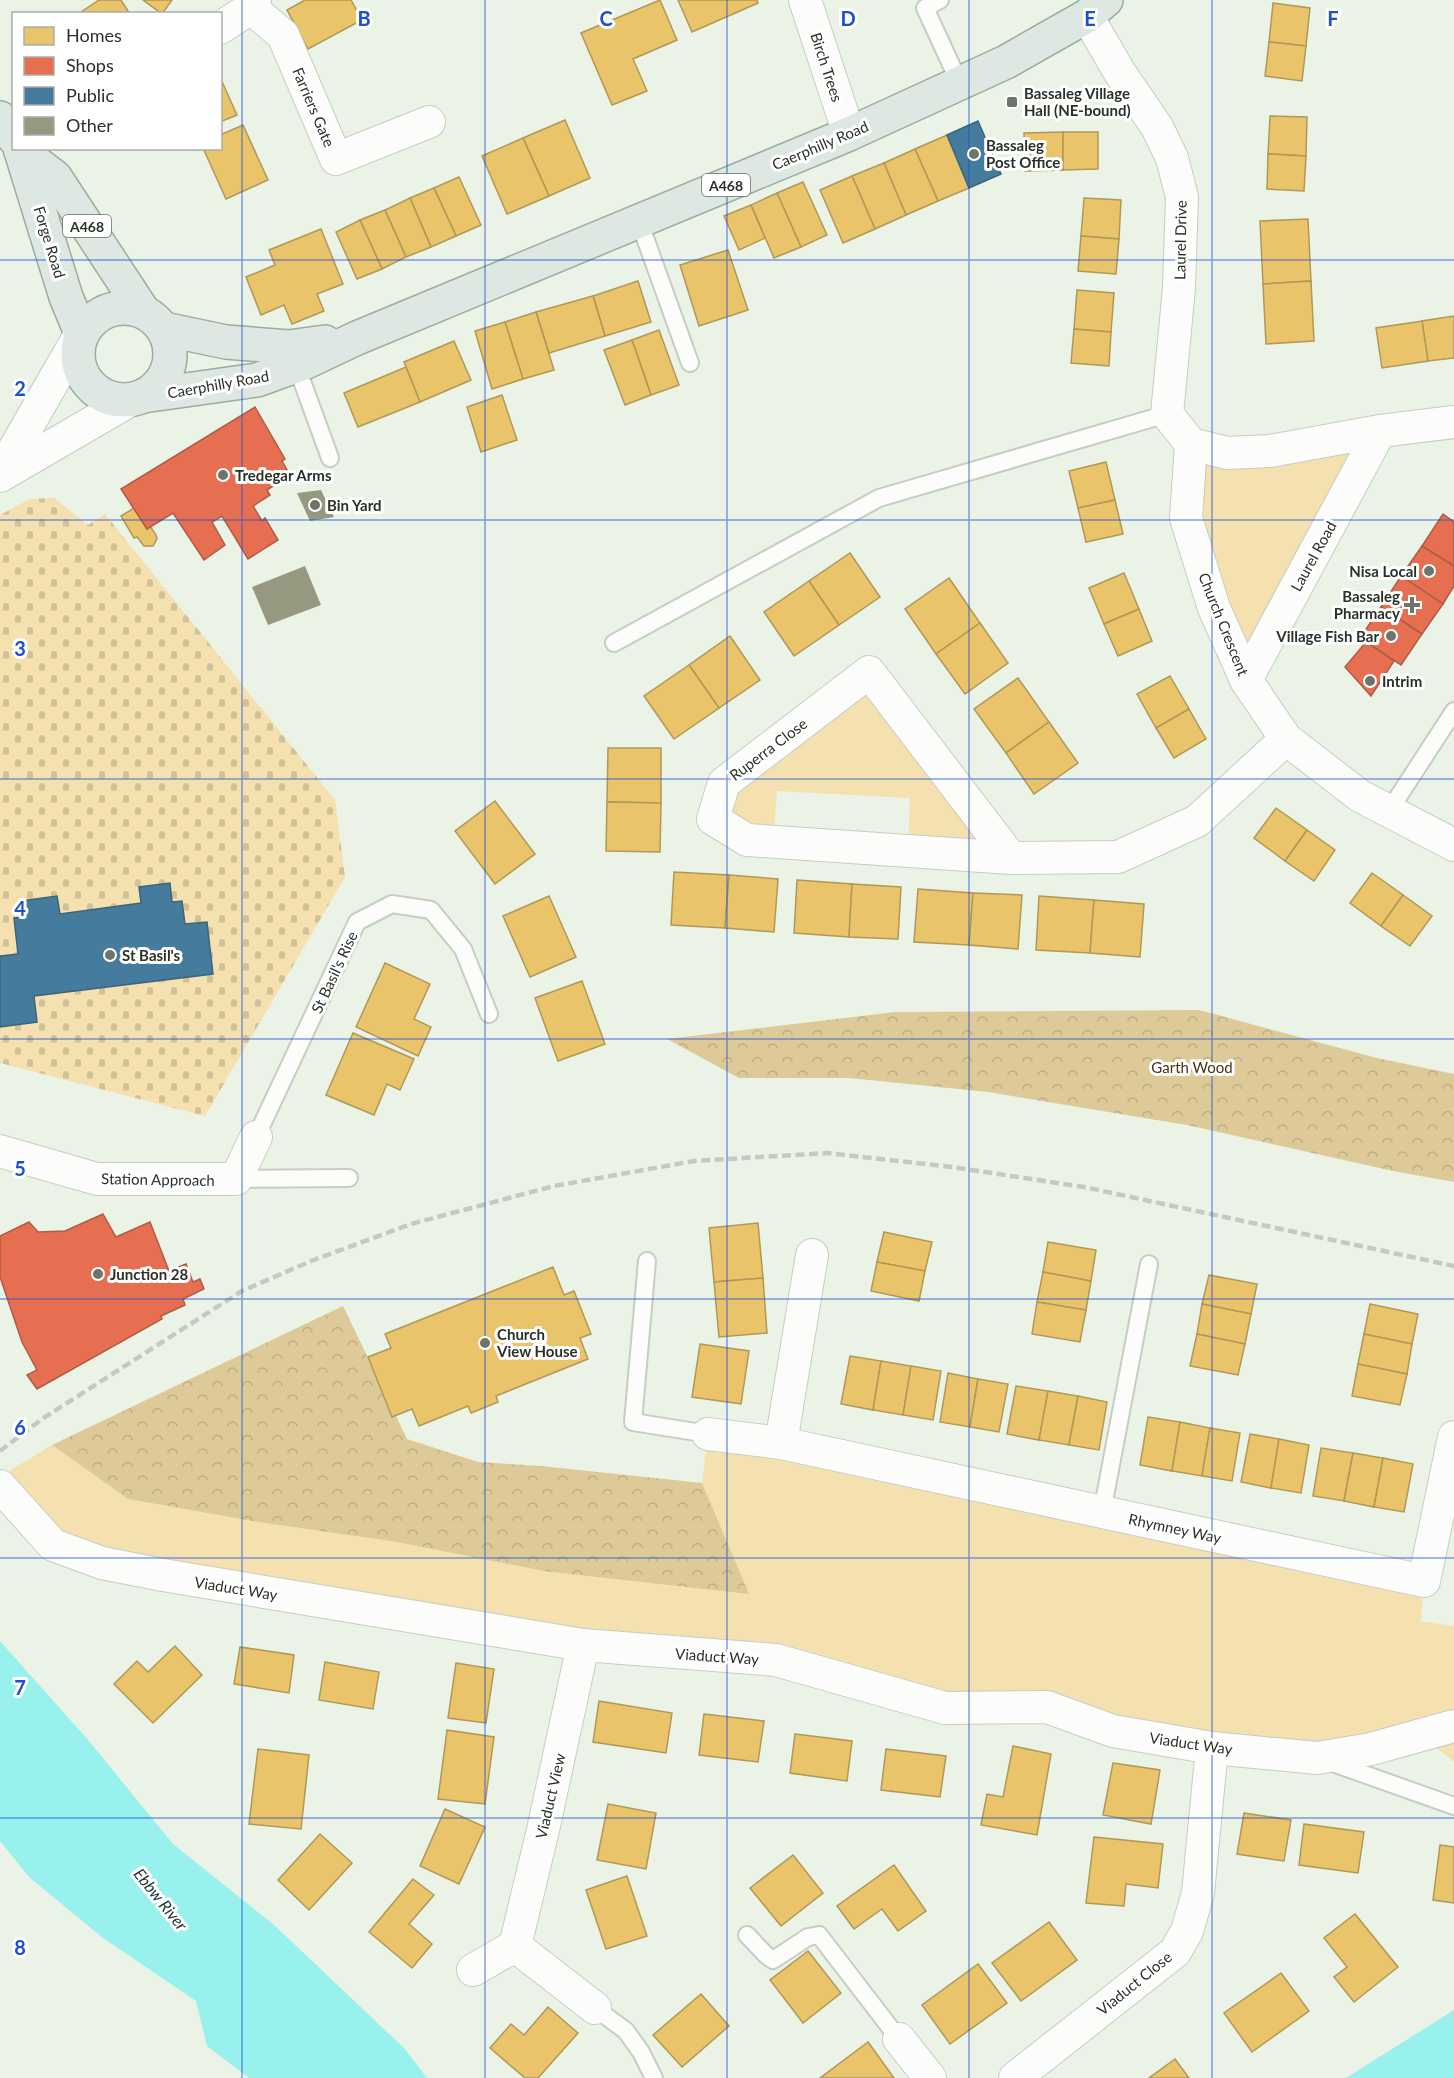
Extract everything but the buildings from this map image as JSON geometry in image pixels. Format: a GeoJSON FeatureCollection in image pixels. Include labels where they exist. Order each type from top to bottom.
{"type":"FeatureCollection","features":[{"type":"Feature","properties":{"kind":"main road","name":"Caerphilly Road"},"geometry":{"type":"LineString","coordinates":[[293,356],[226,342],[153,320],[126,307],[109,309],[92,320],[81,333],[77,363],[84,379],[94,391],[109,399],[136,399],[257,380],[293,356],[357,338],[849,134],[1006,62],[1096,8]]}},
{"type":"Feature","properties":{"kind":"main road","name":"Forge Road"},"geometry":{"type":"LineString","coordinates":[[0,118],[12,135]]}},
{"type":"Feature","properties":{"kind":"main road","name":"Forge Road"},"geometry":{"type":"LineString","coordinates":[[21,150],[66,297],[81,333]]}},
{"type":"Feature","properties":{"kind":"main road","name":"Forge Road"},"geometry":{"type":"LineString","coordinates":[[24,150],[54,177],[153,320]]}},
{"type":"Feature","properties":{"kind":"main road","name":"Caerphilly Road"},"geometry":{"type":"LineString","coordinates":[[136,399],[162,382],[171,357],[170,345],[153,320]]}},
{"type":"Feature","properties":{"kind":"street","name":"Birch Trees"},"geometry":{"type":"LineString","coordinates":[[805,0],[849,134]]}},
{"type":"Feature","properties":{"kind":"street","name":"Farriers Gate"},"geometry":{"type":"LineString","coordinates":[[222,27],[253,4],[283,35],[336,159],[429,122]]}},
{"type":"Feature","properties":{"kind":"street","name":"Laurel Drive"},"geometry":{"type":"LineString","coordinates":[[1096,8],[1119,73],[1157,127],[1172,158],[1182,196],[1179,288],[1167,414]]}},
{"type":"Feature","properties":{"kind":"street","name":"Caerphilly Road"},"geometry":{"type":"LineString","coordinates":[[0,475],[81,333]]}},
{"type":"Feature","properties":{"kind":"street","name":"Caerphilly Road"},"geometry":{"type":"LineString","coordinates":[[0,475],[136,399]]}},
{"type":"Feature","properties":{"kind":"street"},"geometry":{"type":"LineString","coordinates":[[1167,414],[1191,444],[1227,453],[1270,451],[1380,431],[1454,422]]}},
{"type":"Feature","properties":{"kind":"street","name":"Laurel Road"},"geometry":{"type":"LineString","coordinates":[[1246,680],[1380,431]]}},
{"type":"Feature","properties":{"kind":"street","name":"Church Crescent"},"geometry":{"type":"LineString","coordinates":[[1191,444],[1186,518],[1215,608],[1246,680],[1286,739],[1360,796],[1454,845]]}},
{"type":"Feature","properties":{"kind":"street","name":"Ruperra Close"},"geometry":{"type":"LineString","coordinates":[[1011,858],[869,672],[724,783],[714,819],[747,840],[1011,858],[1118,857],[1197,821],[1286,739]]}},
{"type":"Feature","properties":{"kind":"street","name":"Station Approach"},"geometry":{"type":"LineString","coordinates":[[0,1152],[98,1179],[236,1179],[256,1137]]}},
{"type":"Feature","properties":{"kind":"street"},"geometry":{"type":"LineString","coordinates":[[781,1443],[812,1255]]}},
{"type":"Feature","properties":{"kind":"street","name":"Rhymney Way"},"geometry":{"type":"LineString","coordinates":[[708,1434],[781,1443],[1424,1581],[1454,1437]]}},
{"type":"Feature","properties":{"kind":"street","name":"Viaduct Way"},"geometry":{"type":"LineString","coordinates":[[0,1486],[54,1545],[102,1563],[583,1645],[776,1660],[945,1708],[1047,1707],[1113,1731],[1212,1748],[1317,1758],[1371,1749],[1454,1726]]}},
{"type":"Feature","properties":{"kind":"street","name":"Viaduct View"},"geometry":{"type":"LineString","coordinates":[[514,1946],[543,1830],[583,1645]]}},
{"type":"Feature","properties":{"kind":"street","name":"Viaduct Close"},"geometry":{"type":"LineString","coordinates":[[1015,2078],[1175,1952],[1187,1932],[1198,1893],[1212,1748]]}},
{"type":"Feature","properties":{"kind":"street"},"geometry":{"type":"LineString","coordinates":[[473,1970],[514,1946],[595,2008]]}},
{"type":"Feature","properties":{"kind":"street"},"geometry":{"type":"LineString","coordinates":[[899,2039],[930,2078]]}},
{"type":"Feature","properties":{"kind":"lane"},"geometry":{"type":"LineString","coordinates":[[940,0],[925,8],[960,84]]}},
{"type":"Feature","properties":{"kind":"lane"},"geometry":{"type":"LineString","coordinates":[[639,221],[690,363]]}},
{"type":"Feature","properties":{"kind":"lane"},"geometry":{"type":"LineString","coordinates":[[293,356],[330,458]]}},
{"type":"Feature","properties":{"kind":"lane"},"geometry":{"type":"LineString","coordinates":[[614,643],[879,498],[1167,414]]}},
{"type":"Feature","properties":{"kind":"lane"},"geometry":{"type":"LineString","coordinates":[[1389,811],[1454,711]]}},
{"type":"Feature","properties":{"kind":"lane","name":"St Basil's Rise"},"geometry":{"type":"LineString","coordinates":[[256,1137],[357,922],[392,904],[431,909],[463,950],[489,1014]]}},
{"type":"Feature","properties":{"kind":"lane"},"geometry":{"type":"LineString","coordinates":[[236,1179],[349,1178]]}},
{"type":"Feature","properties":{"kind":"lane"},"geometry":{"type":"LineString","coordinates":[[647,1262],[633,1422],[708,1434]]}},
{"type":"Feature","properties":{"kind":"lane"},"geometry":{"type":"LineString","coordinates":[[1102,1512],[1149,1264]]}},
{"type":"Feature","properties":{"kind":"lane"},"geometry":{"type":"LineString","coordinates":[[1317,1758],[1454,1806]]}},
{"type":"Feature","properties":{"kind":"lane"},"geometry":{"type":"LineString","coordinates":[[747,1935],[773,1960],[808,1936],[819,1935],[899,2039]]}},
{"type":"Feature","properties":{"kind":"lane"},"geometry":{"type":"LineString","coordinates":[[595,2008],[626,2031],[641,2052],[654,2078]]}},
{"type":"Feature","properties":{"kind":"green space"},"geometry":{"type":"Polygon","coordinates":[[[1380,431],[1246,680],[1214,608],[1191,444],[1380,431]]]}},
{"type":"Feature","properties":{"kind":"green space"},"geometry":{"type":"Polygon","coordinates":[[[54,498],[88,525],[105,514],[335,800],[345,877],[205,1116],[0,1063],[0,515],[30,499],[54,498]]]}},
{"type":"Feature","properties":{"kind":"green space"},"geometry":{"type":"Polygon","coordinates":[[[869,672],[1011,858],[908,850],[910,798],[777,791],[773,843],[714,819],[724,783],[869,672]]]}},
{"type":"Feature","properties":{"kind":"green space","name":"Garth Wood"},"geometry":{"type":"Polygon","coordinates":[[[1199,1010],[1377,1058],[1454,1074],[1454,1182],[1393,1171],[1187,1125],[988,1092],[849,1078],[739,1078],[667,1039],[895,1012],[1199,1010]]]}},
{"type":"Feature","properties":{"kind":"green space"},"geometry":{"type":"Polygon","coordinates":[[[343,1306],[407,1439],[478,1462],[541,1466],[702,1483],[749,1594],[543,1571],[397,1542],[258,1522],[128,1499],[52,1445],[343,1306]]]}},
{"type":"Feature","properties":{"kind":"green space"},"geometry":{"type":"Polygon","coordinates":[[[708,1434],[1424,1581],[1421,1621],[1454,1626],[1454,1762],[1439,1750],[1429,1731],[1317,1758],[887,1693],[53,1545],[0,1477],[52,1445],[128,1499],[258,1522],[397,1542],[543,1571],[748,1593],[702,1483],[708,1434]]]}},
{"type":"Feature","properties":{"kind":"water","name":"Ebbw River"},"geometry":{"type":"Polygon","coordinates":[[[0,1641],[89,1741],[173,1844],[274,1925],[404,2048],[427,2078],[249,2078],[207,2046],[196,2001],[103,1938],[29,1877],[0,1841],[0,1641]]]}},
{"type":"Feature","properties":{"kind":"water"},"geometry":{"type":"Polygon","coordinates":[[[1454,2010],[1454,2078],[1346,2078],[1454,2010]]]}},
{"type":"Feature","properties":{"kind":"railway"},"geometry":{"type":"LineString","coordinates":[[0,1451],[42,1419],[242,1291],[311,1261],[411,1224],[554,1186],[694,1161],[828,1153],[952,1167],[1084,1187],[1454,1266]]}},
{"type":"Feature","properties":{"kind":"place","name":"Bassaleg Village Hall (NE-bound)"},"geometry":{"type":"Point","coordinates":[1012,102]}},
{"type":"Feature","properties":{"kind":"place","name":"Bassaleg Post Office"},"geometry":{"type":"Point","coordinates":[974,154]}},
{"type":"Feature","properties":{"kind":"place","name":"Tredegar Arms"},"geometry":{"type":"Point","coordinates":[223,475]}},
{"type":"Feature","properties":{"kind":"place","name":"Bin Yard"},"geometry":{"type":"Point","coordinates":[315,505]}},
{"type":"Feature","properties":{"kind":"place","name":"Nisa Local"},"geometry":{"type":"Point","coordinates":[1429,571]}},
{"type":"Feature","properties":{"kind":"place","name":"Bassaleg Pharmacy"},"geometry":{"type":"Point","coordinates":[1412,605]}},
{"type":"Feature","properties":{"kind":"place","name":"Village Fish Bar"},"geometry":{"type":"Point","coordinates":[1391,636]}},
{"type":"Feature","properties":{"kind":"place","name":"Intrim"},"geometry":{"type":"Point","coordinates":[1370,681]}},
{"type":"Feature","properties":{"kind":"place","name":"St Basil's"},"geometry":{"type":"Point","coordinates":[110,955]}},
{"type":"Feature","properties":{"kind":"place","name":"Junction 28"},"geometry":{"type":"Point","coordinates":[98,1274]}},
{"type":"Feature","properties":{"kind":"place","name":"Church View House"},"geometry":{"type":"Point","coordinates":[485,1343]}}]}
